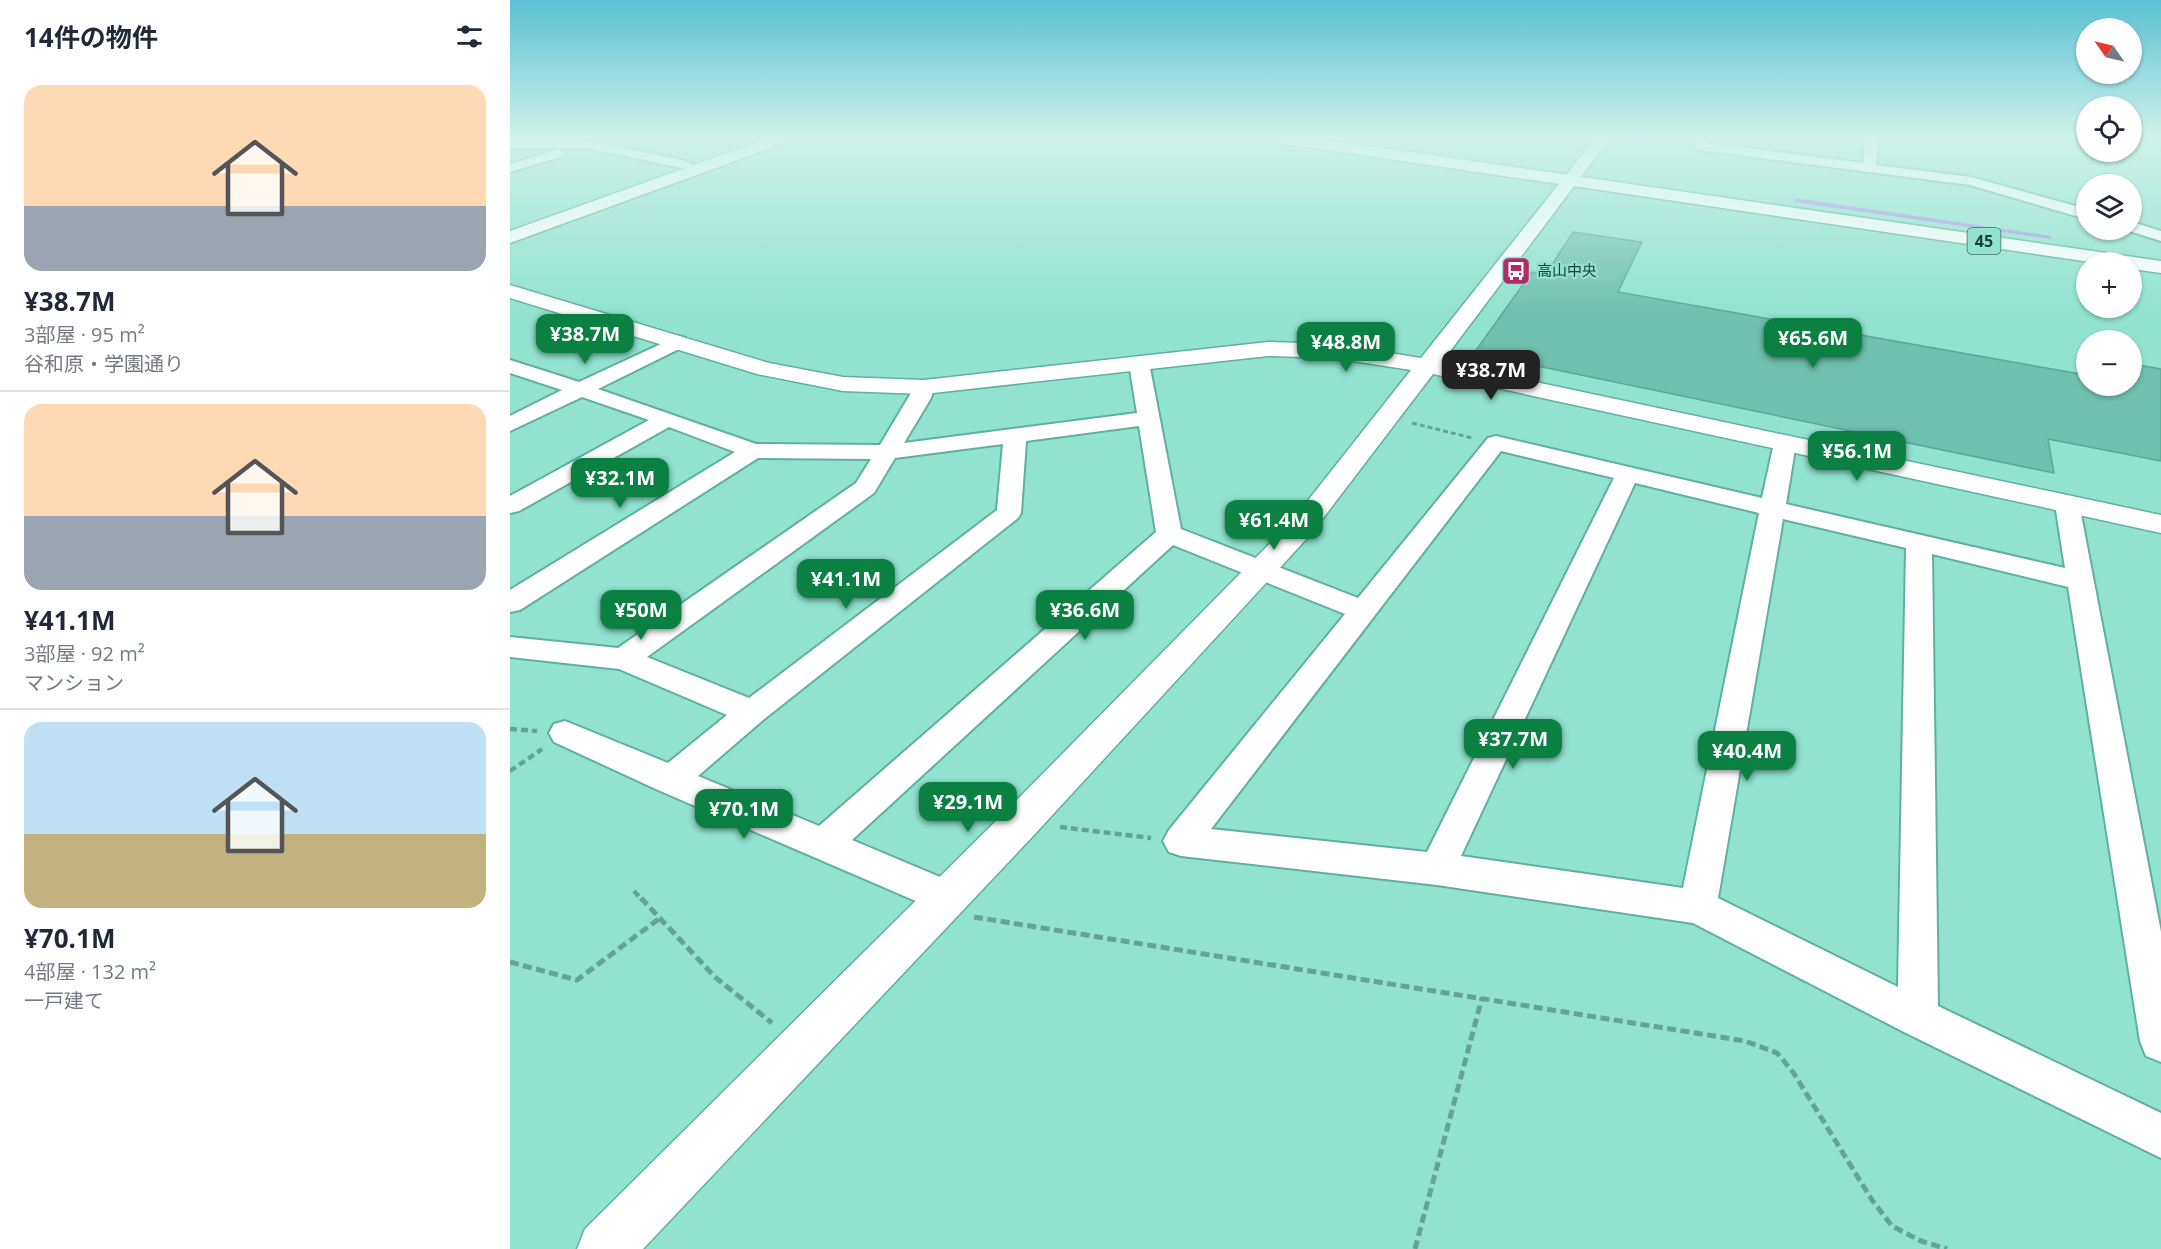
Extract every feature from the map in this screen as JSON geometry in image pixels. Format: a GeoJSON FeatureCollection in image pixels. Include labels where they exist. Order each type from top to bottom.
{"type":"FeatureCollection","features":[{"type":"Feature","properties":{"kind":"street"},"geometry":{"type":"LineString","coordinates":[[510,226],[599,195]]}},
{"type":"Feature","properties":{"kind":"street"},"geometry":{"type":"LineString","coordinates":[[510,237],[626,195]]}},
{"type":"Feature","properties":{"kind":"street"},"geometry":{"type":"LineString","coordinates":[[605,1249],[1020,823],[1301,528],[1561,195]]}},
{"type":"Feature","properties":{"kind":"street","name":"45"},"geometry":{"type":"LineString","coordinates":[[1694,195],[2161,267]]}},
{"type":"Feature","properties":{"kind":"street","name":"45"},"geometry":{"type":"LineString","coordinates":[[1707,195],[2161,258]]}},
{"type":"Feature","properties":{"kind":"street"},"geometry":{"type":"LineString","coordinates":[[2021,195],[2076,211]]}},
{"type":"Feature","properties":{"kind":"street"},"geometry":{"type":"LineString","coordinates":[[2142,230],[2161,236]]}},
{"type":"Feature","properties":{"kind":"street"},"geometry":{"type":"LineString","coordinates":[[510,291],[805,378],[843,384],[924,387],[1268,349],[1334,351],[1428,366],[2161,524]]}},
{"type":"Feature","properties":{"kind":"street"},"geometry":{"type":"LineString","coordinates":[[510,424],[678,342]]}},
{"type":"Feature","properties":{"kind":"street"},"geometry":{"type":"LineString","coordinates":[[1139,363],[1169,534]]}},
{"type":"Feature","properties":{"kind":"street"},"geometry":{"type":"LineString","coordinates":[[510,366],[667,419],[753,451],[886,452],[1148,418]]}},
{"type":"Feature","properties":{"kind":"street"},"geometry":{"type":"LineString","coordinates":[[623,659],[864,488],[920,398],[924,387]]}},
{"type":"Feature","properties":{"kind":"street"},"geometry":{"type":"LineString","coordinates":[[510,506],[667,419]]}},
{"type":"Feature","properties":{"kind":"street"},"geometry":{"type":"LineString","coordinates":[[670,780],[752,712],[1009,513],[1015,436]]}},
{"type":"Feature","properties":{"kind":"street"},"geometry":{"type":"LineString","coordinates":[[1181,842],[1496,444],[2081,581]]}},
{"type":"Feature","properties":{"kind":"street"},"geometry":{"type":"LineString","coordinates":[[1698,907],[1785,444]]}},
{"type":"Feature","properties":{"kind":"street"},"geometry":{"type":"LineString","coordinates":[[510,603],[753,451]]}},
{"type":"Feature","properties":{"kind":"street"},"geometry":{"type":"LineString","coordinates":[[1437,869],[1627,475]]}},
{"type":"Feature","properties":{"kind":"street"},"geometry":{"type":"LineString","coordinates":[[2067,504],[2161,1041]]}},
{"type":"Feature","properties":{"kind":"street"},"geometry":{"type":"LineString","coordinates":[[1169,534],[1363,610]]}},
{"type":"Feature","properties":{"kind":"street"},"geometry":{"type":"LineString","coordinates":[[822,845],[1169,534]]}},
{"type":"Feature","properties":{"kind":"street"},"geometry":{"type":"LineString","coordinates":[[1918,1018],[1919,543]]}},
{"type":"Feature","properties":{"kind":"street"},"geometry":{"type":"LineString","coordinates":[[510,647],[623,659],[752,712]]}},
{"type":"Feature","properties":{"kind":"street"},"geometry":{"type":"LineString","coordinates":[[565,733],[822,845],[940,903]]}},
{"type":"Feature","properties":{"kind":"street"},"geometry":{"type":"LineString","coordinates":[[1181,842],[1437,869],[1698,907],[1918,1018],[2161,1136]]}},
{"type":"Feature","properties":{"kind":"path"},"geometry":{"type":"LineString","coordinates":[[1403,421],[1496,444]]}},
{"type":"Feature","properties":{"kind":"path"},"geometry":{"type":"LineString","coordinates":[[510,771],[565,733]]}},
{"type":"Feature","properties":{"kind":"path"},"geometry":{"type":"LineString","coordinates":[[1056,827],[1181,842]]}},
{"type":"Feature","properties":{"kind":"path"},"geometry":{"type":"LineString","coordinates":[[634,891],[716,977],[801,1047]]}},
{"type":"Feature","properties":{"kind":"path"},"geometry":{"type":"LineString","coordinates":[[940,903],[960,915],[1745,1041],[1777,1053],[1793,1072],[1872,1200],[1892,1226],[1922,1241],[1947,1249]]}},
{"type":"Feature","properties":{"kind":"path"},"geometry":{"type":"LineString","coordinates":[[510,962],[577,980],[660,918]]}},
{"type":"Feature","properties":{"kind":"path"},"geometry":{"type":"LineString","coordinates":[[1415,1249],[1482,998]]}},
{"type":"Feature","properties":{"kind":"shaded area"},"geometry":{"type":"Polygon","coordinates":[[[1795,198],[2050,236],[2052,239],[1794,202],[1795,198]]]}},
{"type":"Feature","properties":{"kind":"building"},"geometry":{"type":"Polygon","coordinates":[[[1573,232],[1642,242],[1618,292],[2076,373],[2076,396],[2142,396],[2142,366],[2161,369],[2161,461],[2048,439],[2054,473],[1474,353],[1532,272],[1546,274],[1573,232]]]}},
{"type":"Feature","properties":{"kind":"place","name":"高山中央"},"geometry":{"type":"Point","coordinates":[1516,271]}}]}
